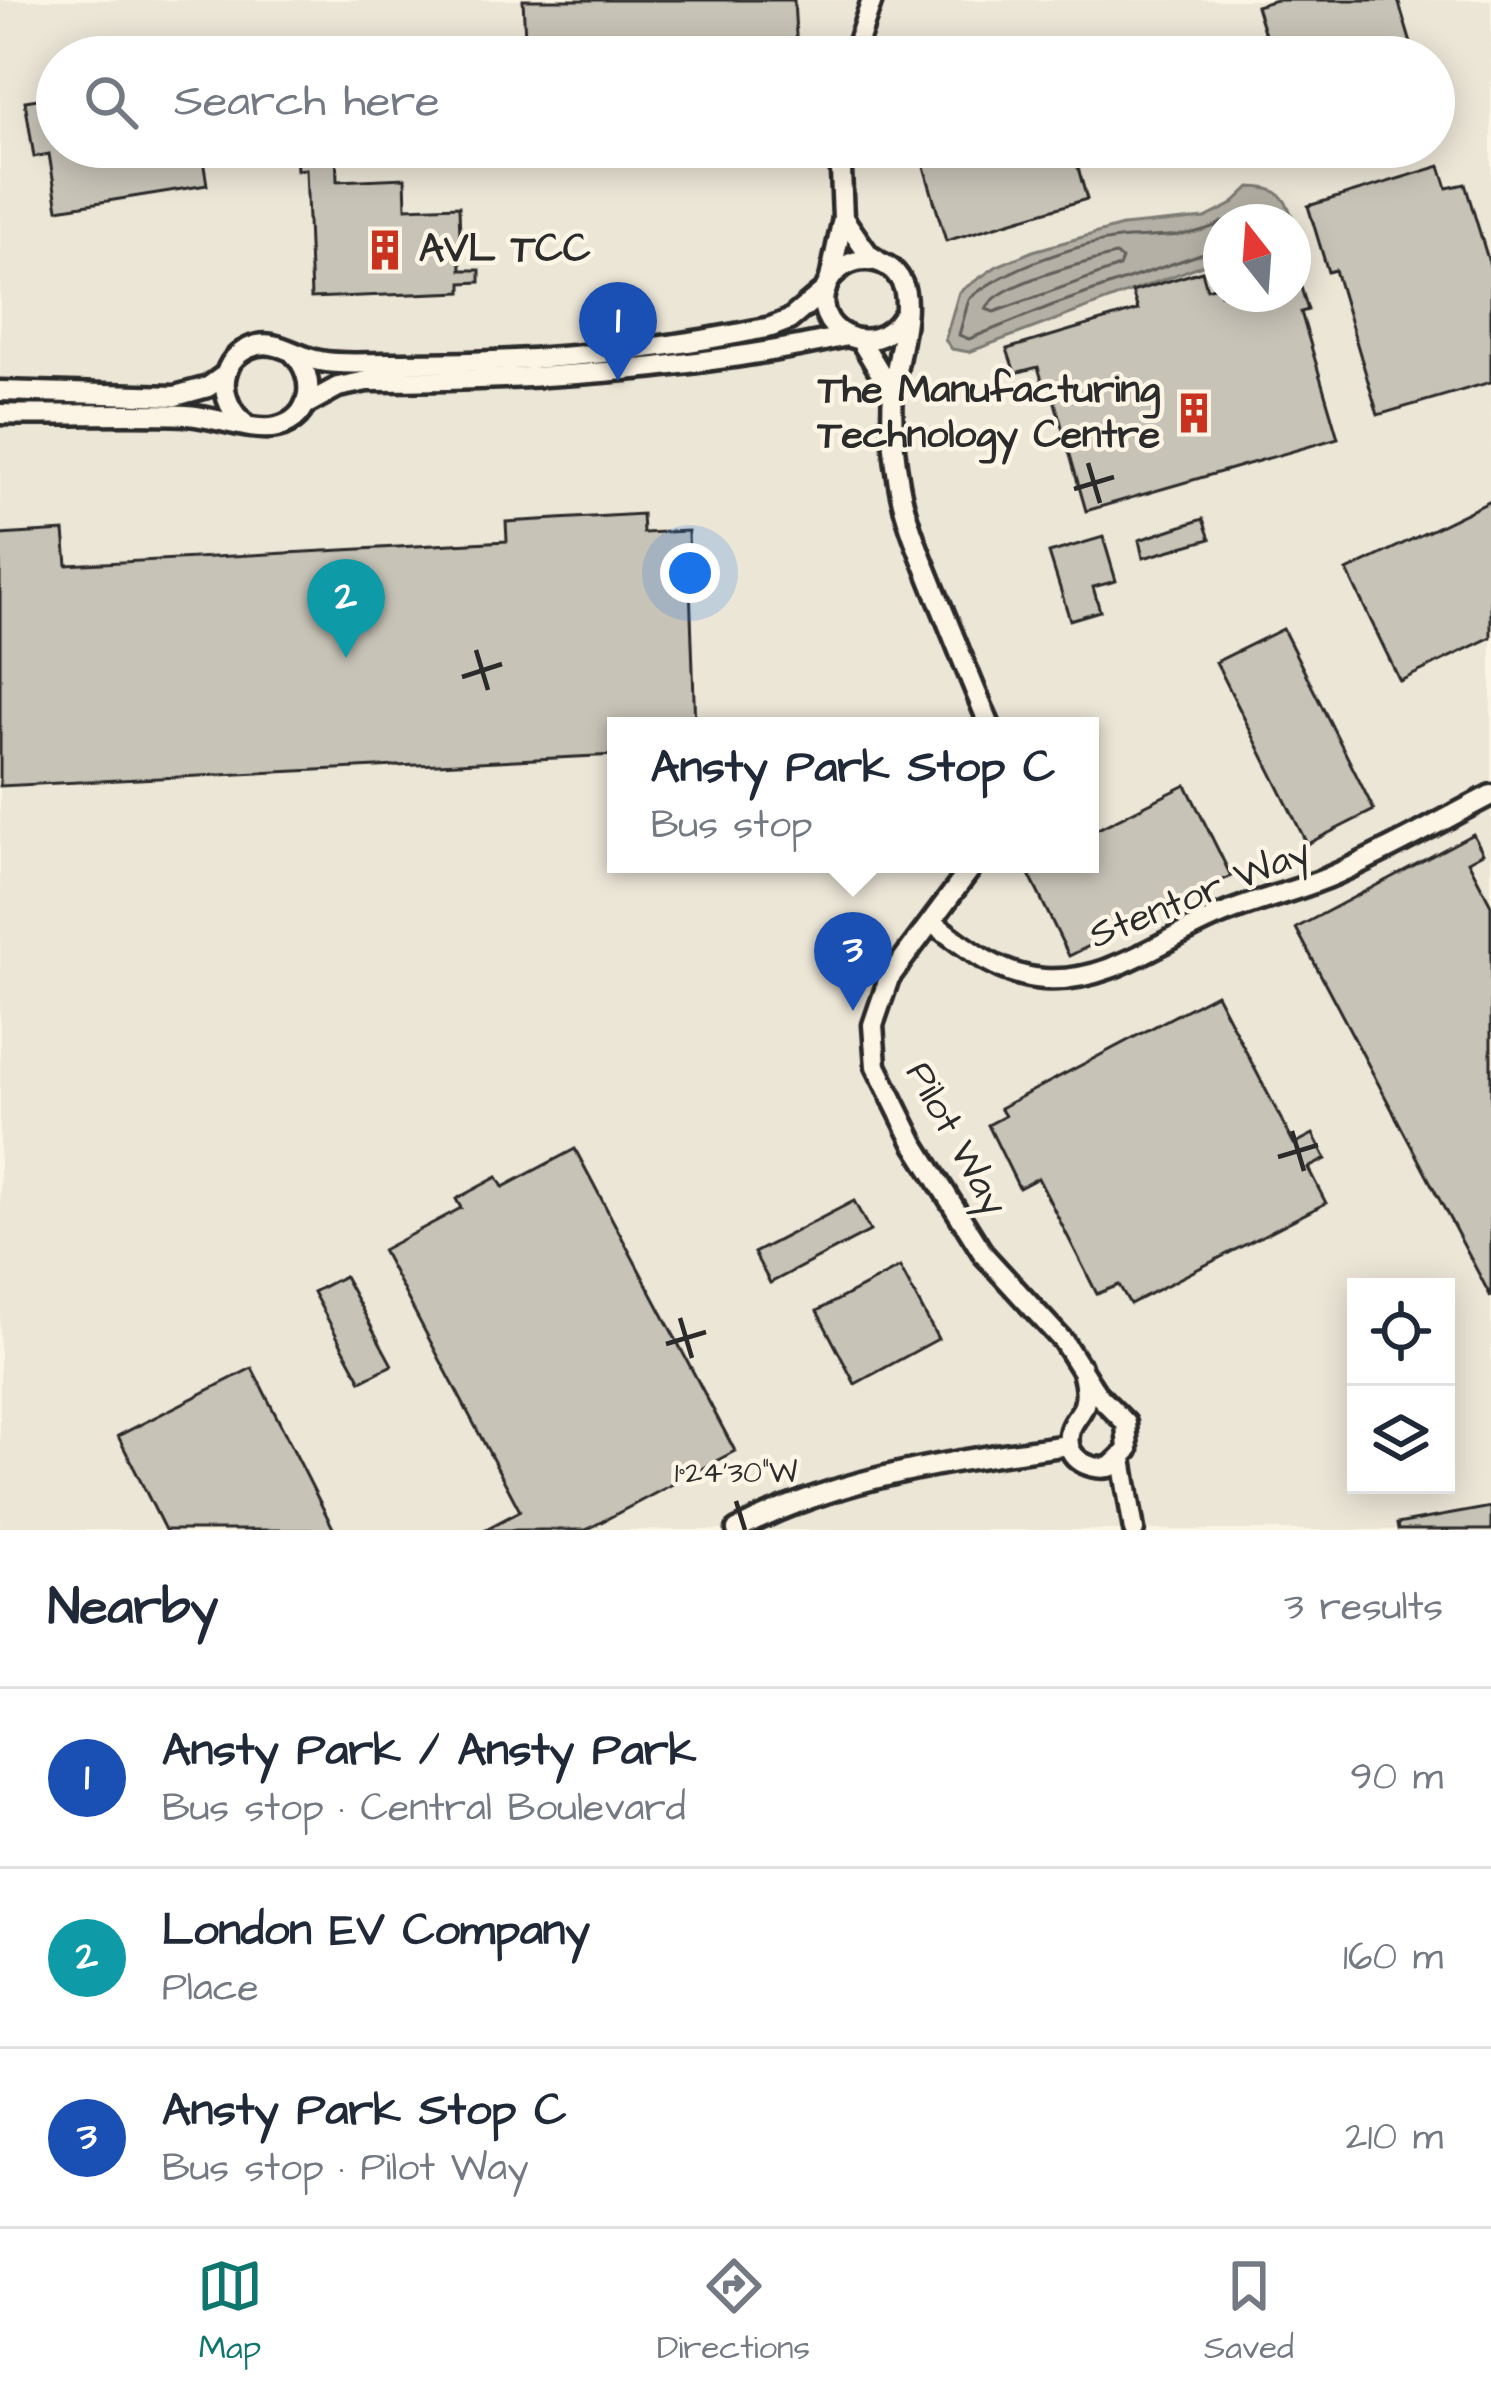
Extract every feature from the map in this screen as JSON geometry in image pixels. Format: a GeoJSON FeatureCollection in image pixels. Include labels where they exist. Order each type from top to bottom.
{"type":"FeatureCollection","features":[{"type":"Feature","properties":{"kind":"street"},"geometry":{"type":"LineString","coordinates":[[860,36],[872,0]]}},
{"type":"Feature","properties":{"kind":"street"},"geometry":{"type":"LineString","coordinates":[[841,168],[843,218],[825,308],[830,320],[854,338],[893,394]]}},
{"type":"Feature","properties":{"kind":"street"},"geometry":{"type":"LineString","coordinates":[[843,218],[869,255],[902,282],[906,304],[893,394],[899,486],[921,555],[986,717]]}},
{"type":"Feature","properties":{"kind":"street"},"geometry":{"type":"LineString","coordinates":[[0,392],[175,396],[208,387],[226,374],[238,355],[269,343],[318,361],[445,363],[676,345],[771,327],[789,320],[848,263],[885,264]]}},
{"type":"Feature","properties":{"kind":"street"},"geometry":{"type":"LineString","coordinates":[[0,415],[186,415],[273,428],[338,387],[368,381],[592,374],[887,335],[903,316]]}},
{"type":"Feature","properties":{"kind":"street"},"geometry":{"type":"LineString","coordinates":[[290,351],[308,376],[305,405]]}},
{"type":"Feature","properties":{"kind":"street"},"geometry":{"type":"LineString","coordinates":[[226,374],[225,396],[244,423]]}},
{"type":"Feature","properties":{"kind":"street","name":"Stentor Way"},"geometry":{"type":"LineString","coordinates":[[932,922],[993,965],[1017,975],[1047,980],[1082,978],[1113,968],[1223,914],[1328,878],[1491,795]]}},
{"type":"Feature","properties":{"kind":"street","name":"Pilot Way"},"geometry":{"type":"LineString","coordinates":[[967,873],[889,978],[878,1005],[872,1046],[880,1078],[914,1143],[984,1255],[1081,1366],[1111,1410]]}},
{"type":"Feature","properties":{"kind":"street"},"geometry":{"type":"LineString","coordinates":[[1081,1366],[1086,1396],[1072,1425],[1070,1445],[1078,1460],[1100,1469],[1118,1485],[1129,1508]]}},
{"type":"Feature","properties":{"kind":"street"},"geometry":{"type":"LineString","coordinates":[[1078,1416],[1096,1408],[1111,1410],[1129,1431],[1122,1459],[1133,1530]]}},
{"type":"Feature","properties":{"kind":"street"},"geometry":{"type":"LineString","coordinates":[[737,1530],[787,1506],[903,1472],[1070,1445]]}},
{"type":"Feature","properties":{"kind":"street"},"geometry":{"type":"LineString","coordinates":[[1100,1469],[1122,1459]]}},
{"type":"Feature","properties":{"kind":"shaded area"},"geometry":{"type":"Polygon","coordinates":[[[0,0],[1491,0],[1491,1530],[0,1530],[0,0]]]}},
{"type":"Feature","properties":{"kind":"water"},"geometry":{"type":"Polygon","coordinates":[[[1250,187],[1272,190],[1286,204],[1232,204],[1250,187]]]}},
{"type":"Feature","properties":{"kind":"water"},"geometry":{"type":"Polygon","coordinates":[[[1203,218],[1203,265],[969,352],[952,349],[945,340],[959,292],[997,266],[1122,226],[1203,218]]]}},
{"type":"Feature","properties":{"kind":"building"},"geometry":{"type":"Polygon","coordinates":[[[523,0],[794,0],[796,36],[525,36],[523,0]]]}},
{"type":"Feature","properties":{"kind":"building"},"geometry":{"type":"Polygon","coordinates":[[[1276,0],[1398,0],[1409,36],[1265,36],[1256,6],[1276,0]]]}},
{"type":"Feature","properties":{"kind":"building"},"geometry":{"type":"Polygon","coordinates":[[[36,99],[34,157],[25,101],[36,99]]]}},
{"type":"Feature","properties":{"kind":"building"},"geometry":{"type":"Polygon","coordinates":[[[51,168],[204,168],[207,185],[58,209],[51,168]]]}},
{"type":"Feature","properties":{"kind":"building","name":"AVL TCC"},"geometry":{"type":"Polygon","coordinates":[[[297,168],[337,168],[337,181],[405,178],[406,208],[459,206],[461,270],[480,270],[480,282],[462,283],[462,292],[311,298],[306,169],[297,168]]]}},
{"type":"Feature","properties":{"kind":"building"},"geometry":{"type":"Polygon","coordinates":[[[924,168],[1078,168],[1087,199],[946,241],[924,168]]]}},
{"type":"Feature","properties":{"kind":"building"},"geometry":{"type":"Polygon","coordinates":[[[1433,168],[1441,168],[1447,188],[1465,184],[1491,269],[1491,382],[1378,415],[1335,270],[1328,272],[1311,205],[1433,168]]]}},
{"type":"Feature","properties":{"kind":"building","name":"The Manufacturing Technology Centre"},"geometry":{"type":"Polygon","coordinates":[[[1202,271],[1203,312],[1301,312],[1338,438],[1086,511],[1050,385],[1044,387],[1038,367],[1015,373],[1007,349],[1138,310],[1132,292],[1202,271]]]}},
{"type":"Feature","properties":{"kind":"building"},"geometry":{"type":"Polygon","coordinates":[[[1491,501],[1491,637],[1400,681],[1347,571],[1491,501]]]}},
{"type":"Feature","properties":{"kind":"building"},"geometry":{"type":"Polygon","coordinates":[[[642,514],[643,533],[688,531],[695,717],[607,717],[607,755],[0,786],[0,535],[64,531],[67,565],[507,541],[506,522],[642,514]]]}},
{"type":"Feature","properties":{"kind":"building"},"geometry":{"type":"Polygon","coordinates":[[[1203,519],[1210,539],[1143,558],[1139,540],[1203,519]]]}},
{"type":"Feature","properties":{"kind":"building"},"geometry":{"type":"Polygon","coordinates":[[[1103,537],[1116,581],[1093,587],[1100,611],[1070,620],[1049,553],[1103,537]]]}},
{"type":"Feature","properties":{"kind":"building"},"geometry":{"type":"Polygon","coordinates":[[[1283,629],[1374,810],[1307,844],[1216,662],[1283,629]]]}},
{"type":"Feature","properties":{"kind":"building"},"geometry":{"type":"Polygon","coordinates":[[[1186,785],[1231,876],[1069,956],[1028,873],[1099,873],[1099,828],[1186,785]]]}},
{"type":"Feature","properties":{"kind":"building"},"geometry":{"type":"Polygon","coordinates":[[[1473,834],[1483,853],[1468,861],[1491,905],[1491,1297],[1296,928],[1473,834]]]}},
{"type":"Feature","properties":{"kind":"building"},"geometry":{"type":"Polygon","coordinates":[[[1216,994],[1294,1144],[1313,1134],[1326,1159],[1308,1168],[1326,1203],[1130,1304],[1119,1285],[1097,1294],[1038,1178],[1019,1188],[988,1125],[1005,1116],[1000,1108],[1216,994]]]}},
{"type":"Feature","properties":{"kind":"building"},"geometry":{"type":"Polygon","coordinates":[[[575,1149],[735,1451],[586,1530],[484,1530],[520,1511],[382,1250],[461,1208],[456,1199],[497,1177],[503,1187],[575,1149]]]}},
{"type":"Feature","properties":{"kind":"building"},"geometry":{"type":"Polygon","coordinates":[[[854,1201],[870,1231],[770,1283],[754,1253],[854,1201]]]}},
{"type":"Feature","properties":{"kind":"building"},"geometry":{"type":"Polygon","coordinates":[[[900,1267],[938,1339],[855,1384],[817,1311],[900,1267]]]}},
{"type":"Feature","properties":{"kind":"building"},"geometry":{"type":"Polygon","coordinates":[[[344,1276],[392,1365],[361,1381],[313,1292],[344,1276]]]}},
{"type":"Feature","properties":{"kind":"building"},"geometry":{"type":"Polygon","coordinates":[[[252,1368],[334,1530],[165,1530],[118,1436],[252,1368]]]}},
{"type":"Feature","properties":{"kind":"building"},"geometry":{"type":"Polygon","coordinates":[[[1491,1507],[1491,1530],[1398,1530],[1397,1524],[1491,1507]]]}},
{"type":"Feature","properties":{"kind":"place","name":"AVL TCC"},"geometry":{"type":"Point","coordinates":[385,250]}},
{"type":"Feature","properties":{"kind":"place","name":"Ansty Park / Ansty Park"},"geometry":{"type":"Point","coordinates":[618,381]}},
{"type":"Feature","properties":{"kind":"place","name":"The Manufacturing Technology Centre"},"geometry":{"type":"Point","coordinates":[1194,413]}},
{"type":"Feature","properties":{"kind":"place","name":"London EV Company"},"geometry":{"type":"Point","coordinates":[346,658]}},
{"type":"Feature","properties":{"kind":"place","name":"Ansty Park Stop C"},"geometry":{"type":"Point","coordinates":[853,1011]}}]}
